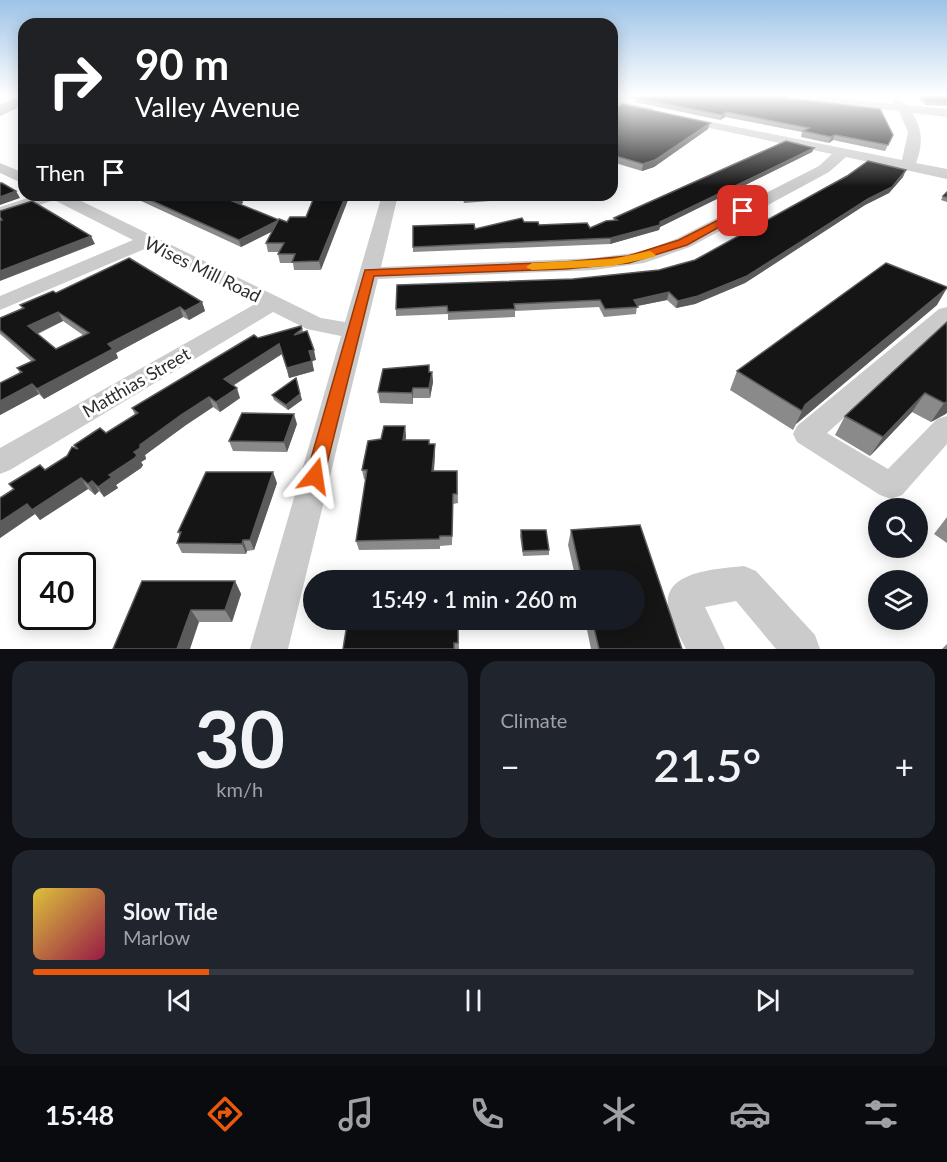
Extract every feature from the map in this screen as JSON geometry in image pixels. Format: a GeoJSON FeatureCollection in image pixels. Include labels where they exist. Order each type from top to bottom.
{"type":"FeatureCollection","features":[{"type":"Feature","properties":{"kind":"street"},"geometry":{"type":"LineString","coordinates":[[722,126],[947,174]]}},
{"type":"Feature","properties":{"kind":"street"},"geometry":{"type":"LineString","coordinates":[[907,166],[916,136],[913,126]]}},
{"type":"Feature","properties":{"kind":"street"},"geometry":{"type":"LineString","coordinates":[[369,273],[594,264],[644,257],[683,243],[824,169],[843,152]]}},
{"type":"Feature","properties":{"kind":"street"},"geometry":{"type":"LineString","coordinates":[[0,167],[18,176]]}},
{"type":"Feature","properties":{"kind":"street"},"geometry":{"type":"LineString","coordinates":[[0,213],[36,201]]}},
{"type":"Feature","properties":{"kind":"street","name":"Wises Mill Road"},"geometry":{"type":"LineString","coordinates":[[66,201],[315,324],[354,331]]}},
{"type":"Feature","properties":{"kind":"street"},"geometry":{"type":"LineString","coordinates":[[269,649],[388,201]]}},
{"type":"Feature","properties":{"kind":"street"},"geometry":{"type":"LineString","coordinates":[[0,304],[147,241]]}},
{"type":"Feature","properties":{"kind":"street","name":"Matthias Street"},"geometry":{"type":"LineString","coordinates":[[0,462],[273,303]]}},
{"type":"Feature","properties":{"kind":"street"},"geometry":{"type":"LineString","coordinates":[[947,314],[807,434],[891,486],[947,426]]}},
{"type":"Feature","properties":{"kind":"street"},"geometry":{"type":"LineString","coordinates":[[706,649],[687,610],[686,601],[698,588],[744,582],[801,649]]}},
{"type":"Feature","properties":{"kind":"building"},"geometry":{"type":"Polygon","coordinates":[[[618,126],[705,126],[655,160],[643,164],[618,157],[618,126]]]}},
{"type":"Feature","properties":{"kind":"building"},"geometry":{"type":"Polygon","coordinates":[[[800,126],[889,126],[893,135],[888,145],[803,131],[809,128],[800,126]]]}},
{"type":"Feature","properties":{"kind":"building"},"geometry":{"type":"Polygon","coordinates":[[[786,141],[814,148],[660,222],[660,225],[611,238],[413,247],[413,226],[474,224],[475,229],[522,218],[524,222],[538,222],[539,225],[587,223],[590,228],[606,221],[617,220],[614,218],[786,141]]]}},
{"type":"Feature","properties":{"kind":"building"},"geometry":{"type":"Polygon","coordinates":[[[868,161],[906,170],[892,187],[868,199],[747,276],[698,296],[678,301],[669,292],[634,300],[638,307],[605,309],[600,300],[514,304],[515,309],[448,312],[447,306],[396,309],[397,285],[573,279],[659,270],[695,260],[847,176],[868,161]]]}},
{"type":"Feature","properties":{"kind":"building"},"geometry":{"type":"Polygon","coordinates":[[[0,183],[2,183],[16,191],[0,197],[0,183]]]}},
{"type":"Feature","properties":{"kind":"building"},"geometry":{"type":"Polygon","coordinates":[[[32,201],[91,236],[0,271],[0,220],[2,220],[0,211],[32,201]]]}},
{"type":"Feature","properties":{"kind":"building"},"geometry":{"type":"Polygon","coordinates":[[[152,201],[232,201],[279,220],[239,240],[152,201]]]}},
{"type":"Feature","properties":{"kind":"building"},"geometry":{"type":"Polygon","coordinates":[[[313,201],[344,201],[319,261],[292,262],[295,254],[278,254],[284,243],[266,243],[279,219],[287,222],[290,217],[306,217],[313,201]]]}},
{"type":"Feature","properties":{"kind":"building"},"geometry":{"type":"Polygon","coordinates":[[[129,258],[202,302],[185,311],[180,307],[108,344],[113,349],[37,389],[32,384],[0,401],[0,383],[22,372],[17,368],[35,360],[0,330],[0,318],[24,308],[20,305],[53,291],[56,293],[129,258]],[[58,312],[28,326],[56,349],[89,333],[58,312]]]}},
{"type":"Feature","properties":{"kind":"building"},"geometry":{"type":"Polygon","coordinates":[[[886,263],[947,288],[805,405],[802,411],[737,371],[886,263]]]}},
{"type":"Feature","properties":{"kind":"building"},"geometry":{"type":"Polygon","coordinates":[[[947,322],[947,402],[944,403],[925,393],[883,437],[845,416],[947,322]]]}},
{"type":"Feature","properties":{"kind":"building"},"geometry":{"type":"Polygon","coordinates":[[[301,326],[302,329],[294,335],[307,331],[314,350],[309,351],[312,361],[287,368],[279,344],[224,379],[237,388],[216,402],[209,397],[181,415],[140,445],[140,448],[134,452],[137,455],[135,458],[109,475],[112,477],[98,487],[92,481],[88,484],[81,478],[32,510],[27,504],[0,522],[0,498],[14,489],[9,484],[40,465],[45,470],[67,456],[72,447],[78,449],[74,445],[100,428],[106,433],[138,413],[132,408],[254,335],[258,338],[301,326]]]}},
{"type":"Feature","properties":{"kind":"building"},"geometry":{"type":"Polygon","coordinates":[[[429,365],[429,372],[432,372],[429,388],[413,388],[412,393],[378,392],[383,369],[429,365]]]}},
{"type":"Feature","properties":{"kind":"building"},"geometry":{"type":"Polygon","coordinates":[[[296,378],[300,394],[286,405],[272,395],[296,378]]]}},
{"type":"Feature","properties":{"kind":"building"},"geometry":{"type":"Polygon","coordinates":[[[242,413],[294,414],[284,442],[229,441],[242,413]]]}},
{"type":"Feature","properties":{"kind":"building"},"geometry":{"type":"Polygon","coordinates":[[[384,426],[405,426],[403,440],[429,440],[429,444],[435,444],[432,471],[457,471],[457,494],[453,494],[452,536],[440,536],[439,539],[356,541],[367,470],[362,470],[368,441],[381,439],[384,426]]]}},
{"type":"Feature","properties":{"kind":"building"},"geometry":{"type":"Polygon","coordinates":[[[206,472],[273,472],[250,540],[243,540],[242,544],[177,543],[181,532],[178,532],[206,472]]]}},
{"type":"Feature","properties":{"kind":"building"},"geometry":{"type":"Polygon","coordinates":[[[640,525],[682,649],[599,649],[594,630],[645,630],[645,570],[580,570],[571,530],[640,525]]]}},
{"type":"Feature","properties":{"kind":"building"},"geometry":{"type":"Polygon","coordinates":[[[521,530],[546,530],[549,550],[523,551],[521,530]]]}},
{"type":"Feature","properties":{"kind":"building"},"geometry":{"type":"Polygon","coordinates":[[[142,581],[235,581],[225,610],[191,610],[177,649],[113,649],[142,581]]]}},
{"type":"Feature","properties":{"kind":"building"},"geometry":{"type":"Polygon","coordinates":[[[346,630],[458,630],[458,643],[454,643],[454,649],[343,649],[346,630]]]}},
{"type":"Feature","properties":{"kind":"slow traffic"},"geometry":{"type":"LineString","coordinates":[[532,267],[594,264],[650,255]]}},
{"type":"Feature","properties":{"kind":"route"},"geometry":{"type":"LineString","coordinates":[[315,476],[369,273],[565,266],[629,260],[683,243],[743,211]]}}]}
